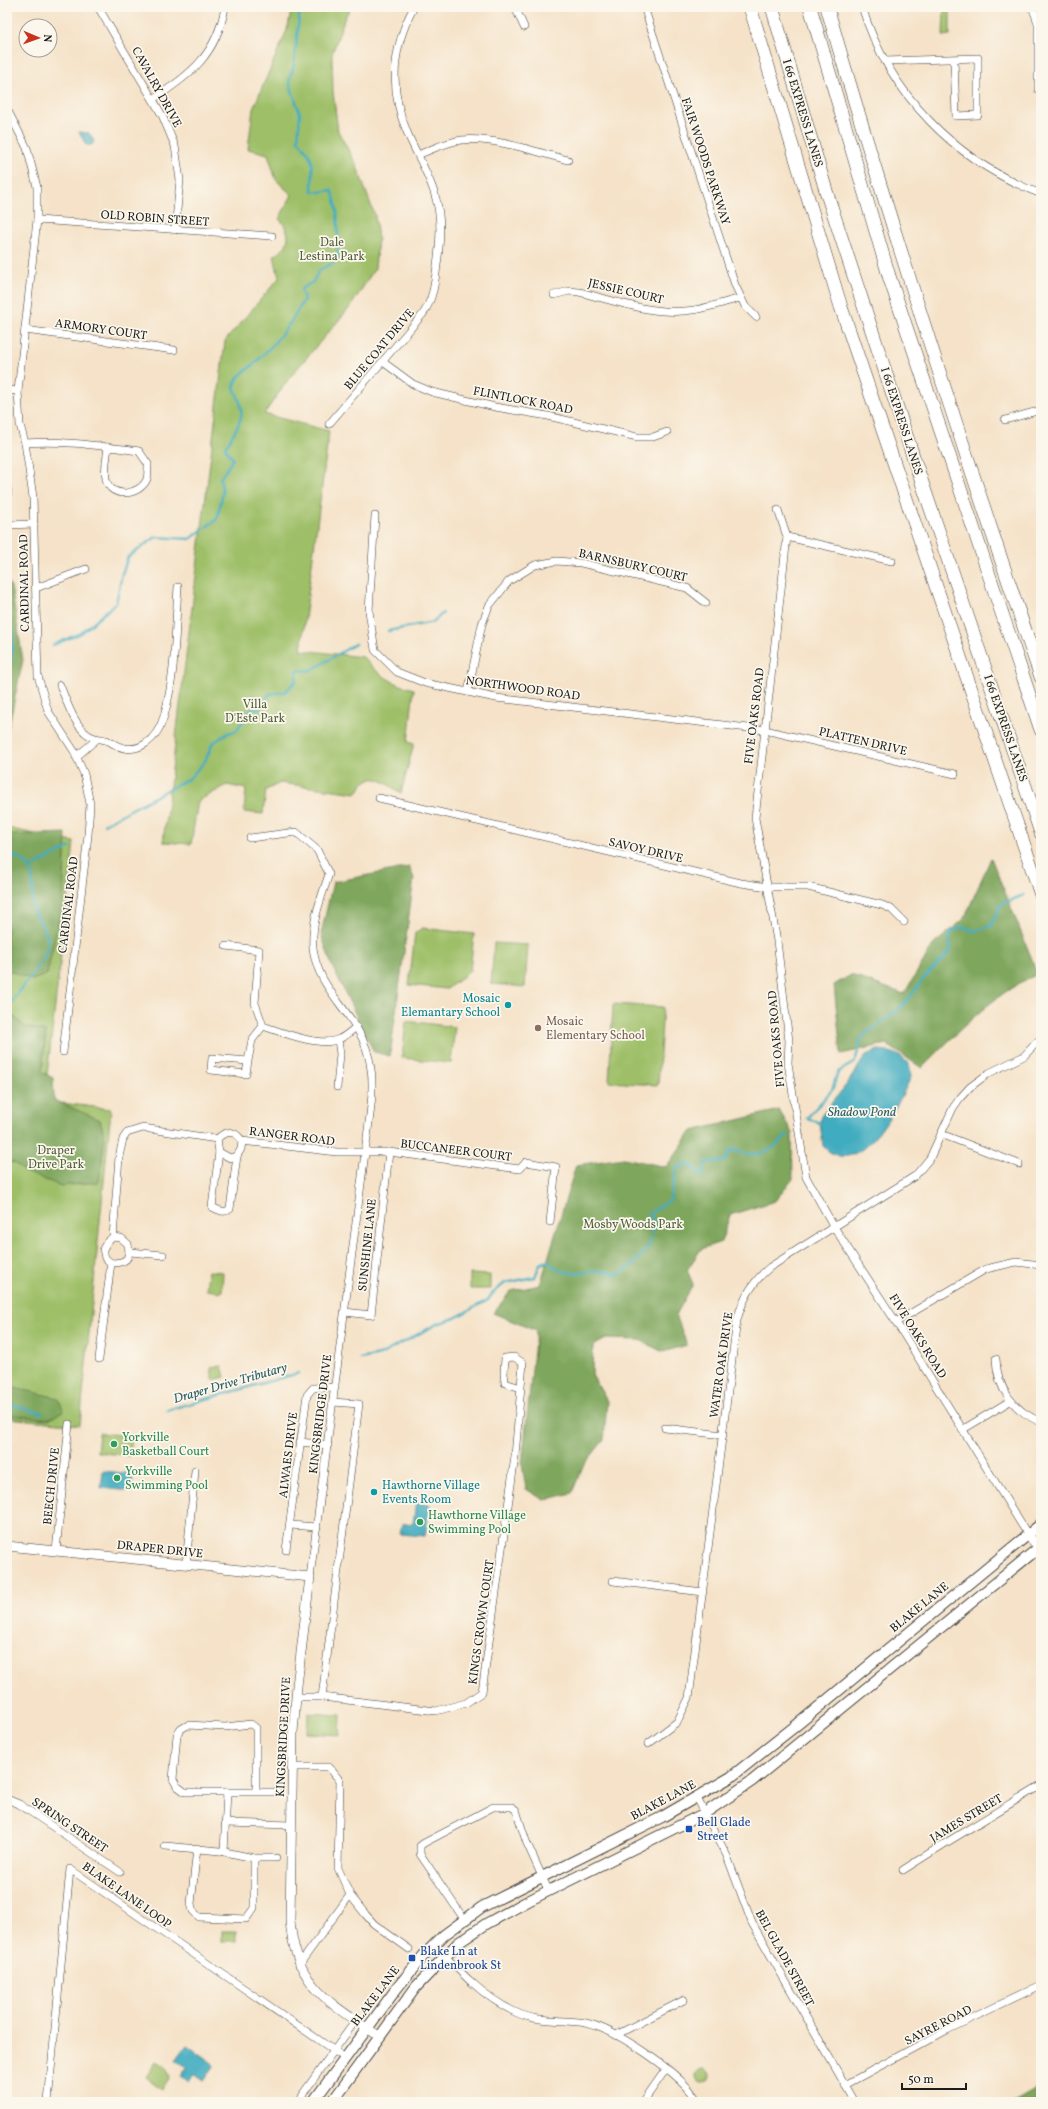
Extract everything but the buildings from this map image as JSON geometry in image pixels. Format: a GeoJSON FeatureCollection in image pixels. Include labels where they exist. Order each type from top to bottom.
{"type":"FeatureCollection","features":[{"type":"Feature","properties":{"kind":"highway"},"geometry":{"type":"LineString","coordinates":[[750,7],[841,307],[1041,895]]}},
{"type":"Feature","properties":{"kind":"highway","name":"I 66 EXPRESS LANES"},"geometry":{"type":"LineString","coordinates":[[772,7],[829,201],[915,462],[1041,832]]}},
{"type":"Feature","properties":{"kind":"highway"},"geometry":{"type":"LineString","coordinates":[[810,7],[890,276],[1041,730]]}},
{"type":"Feature","properties":{"kind":"highway"},"geometry":{"type":"LineString","coordinates":[[827,7],[874,168],[912,290],[1041,677]]}},
{"type":"Feature","properties":{"kind":"main road","name":"BLAKE LANE"},"geometry":{"type":"LineString","coordinates":[[312,2102],[396,1988],[434,1944],[464,1919],[482,1907],[542,1876],[662,1817],[730,1777],[768,1748],[1041,1524]]}},
{"type":"Feature","properties":{"kind":"main road"},"geometry":{"type":"LineString","coordinates":[[332,2102],[416,1987],[444,1956],[486,1924],[705,1813],[773,1765],[1040,1548]]}},
{"type":"Feature","properties":{"kind":"street","name":"CAVALRY DRIVE"},"geometry":{"type":"LineString","coordinates":[[98,7],[153,99],[170,132],[178,159],[180,180],[175,230]]}},
{"type":"Feature","properties":{"kind":"street"},"geometry":{"type":"LineString","coordinates":[[153,99],[180,83],[202,62],[218,34],[226,7]]}},
{"type":"Feature","properties":{"kind":"street","name":"BLUE COAT DRIVE"},"geometry":{"type":"LineString","coordinates":[[329,424],[423,314],[435,285],[440,243],[439,213],[433,188],[398,107],[394,79],[398,48],[406,20],[414,7]]}},
{"type":"Feature","properties":{"kind":"street"},"geometry":{"type":"LineString","coordinates":[[515,7],[524,27]]}},
{"type":"Feature","properties":{"kind":"street","name":"FAIR WOODS PARKWAY"},"geometry":{"type":"LineString","coordinates":[[644,7],[740,298],[745,306],[756,316]]}},
{"type":"Feature","properties":{"kind":"street"},"geometry":{"type":"LineString","coordinates":[[862,7],[869,29],[885,61],[910,99],[950,141],[986,168],[1006,179],[1041,194]]}},
{"type":"Feature","properties":{"kind":"street"},"geometry":{"type":"LineString","coordinates":[[1030,7],[1033,9],[1038,23],[1038,89],[1041,89]]}},
{"type":"Feature","properties":{"kind":"street"},"geometry":{"type":"LineString","coordinates":[[885,61],[978,58],[978,115],[956,116],[954,59]]}},
{"type":"Feature","properties":{"kind":"street","name":"CARDINAL ROAD"},"geometry":{"type":"LineString","coordinates":[[7,109],[27,148],[34,166],[37,187],[37,220],[18,391],[20,424],[25,443],[33,497],[37,663],[40,686],[48,711],[76,757],[87,784],[90,818],[64,1052]]}},
{"type":"Feature","properties":{"kind":"street"},"geometry":{"type":"LineString","coordinates":[[418,155],[450,142],[474,140],[490,141],[568,160]]}},
{"type":"Feature","properties":{"kind":"street","name":"OLD ROBIN STREET"},"geometry":{"type":"LineString","coordinates":[[37,220],[272,236]]}},
{"type":"Feature","properties":{"kind":"street","name":"JESSIE COURT"},"geometry":{"type":"LineString","coordinates":[[554,296],[569,291],[579,292],[648,308],[675,312],[708,307],[740,298]]}},
{"type":"Feature","properties":{"kind":"street","name":"ARMORY COURT"},"geometry":{"type":"LineString","coordinates":[[25,330],[174,350]]}},
{"type":"Feature","properties":{"kind":"street","name":"FLINTLOCK ROAD"},"geometry":{"type":"LineString","coordinates":[[383,362],[413,384],[432,392],[495,407],[548,416],[637,436],[653,437],[667,432]]}},
{"type":"Feature","properties":{"kind":"street"},"geometry":{"type":"LineString","coordinates":[[7,390],[18,391]]}},
{"type":"Feature","properties":{"kind":"street"},"geometry":{"type":"LineString","coordinates":[[1005,420],[1041,410]]}},
{"type":"Feature","properties":{"kind":"street"},"geometry":{"type":"LineString","coordinates":[[25,443],[58,441],[108,447],[139,451],[148,464],[147,479],[139,490],[128,494],[119,492],[112,488],[106,479],[108,447]]}},
{"type":"Feature","properties":{"kind":"street","name":"FIVE OAKS ROAD"},"geometry":{"type":"LineString","coordinates":[[778,510],[787,537],[755,818],[777,941],[789,1041],[788,1063],[801,1144],[801,1159],[806,1178],[834,1227],[896,1322],[1028,1535],[1040,1548]]}},
{"type":"Feature","properties":{"kind":"street","name":"NORTHWOOD ROAD"},"geometry":{"type":"LineString","coordinates":[[375,516],[369,612],[375,650],[397,672],[425,683],[496,698],[765,730]]}},
{"type":"Feature","properties":{"kind":"street"},"geometry":{"type":"LineString","coordinates":[[7,525],[34,524]]}},
{"type":"Feature","properties":{"kind":"street"},"geometry":{"type":"LineString","coordinates":[[787,537],[892,561]]}},
{"type":"Feature","properties":{"kind":"street","name":"BARNSBURY COURT"},"geometry":{"type":"LineString","coordinates":[[468,692],[482,624],[489,606],[509,581],[535,565],[558,561],[581,562],[687,588],[706,602]]}},
{"type":"Feature","properties":{"kind":"street"},"geometry":{"type":"LineString","coordinates":[[36,588],[86,569]]}},
{"type":"Feature","properties":{"kind":"street"},"geometry":{"type":"LineString","coordinates":[[60,684],[73,716],[89,736],[97,739],[105,738],[117,746],[133,750],[150,742],[163,718],[170,690],[178,587]]}},
{"type":"Feature","properties":{"kind":"street","name":"PLATTEN DRIVE"},"geometry":{"type":"LineString","coordinates":[[765,730],[955,774]]}},
{"type":"Feature","properties":{"kind":"street"},"geometry":{"type":"LineString","coordinates":[[76,757],[97,739]]}},
{"type":"Feature","properties":{"kind":"street","name":"SAVOY DRIVE"},"geometry":{"type":"LineString","coordinates":[[379,798],[741,883],[768,887],[808,887],[882,905],[892,910],[904,922]]}},
{"type":"Feature","properties":{"kind":"street","name":"KINGSBRIDGE DRIVE"},"geometry":{"type":"LineString","coordinates":[[250,838],[296,832],[318,850],[329,874],[315,921],[313,941],[315,957],[325,985],[356,1027],[368,1054],[373,1078],[365,1154],[310,1577],[296,1697],[290,1920],[291,1939],[299,1965],[306,1977],[324,1998],[380,2037]]}},
{"type":"Feature","properties":{"kind":"street"},"geometry":{"type":"LineString","coordinates":[[226,946],[259,950],[255,1003],[263,1026]]}},
{"type":"Feature","properties":{"kind":"street"},"geometry":{"type":"LineString","coordinates":[[263,1026],[291,1036],[314,1041],[338,1040],[356,1027]]}},
{"type":"Feature","properties":{"kind":"street"},"geometry":{"type":"LineString","coordinates":[[248,1061],[212,1058],[211,1070],[246,1074],[252,1040],[263,1026]]}},
{"type":"Feature","properties":{"kind":"street"},"geometry":{"type":"LineString","coordinates":[[337,1087],[340,1054],[338,1040]]}},
{"type":"Feature","properties":{"kind":"street","name":"WATER OAK DRIVE"},"geometry":{"type":"LineString","coordinates":[[648,1744],[673,1726],[687,1705],[691,1692],[737,1320],[744,1299],[756,1279],[770,1267],[915,1176],[930,1158],[954,1108],[970,1087],[989,1073],[1024,1056],[1038,1041]]}},
{"type":"Feature","properties":{"kind":"street","name":"RANGER ROAD"},"geometry":{"type":"LineString","coordinates":[[113,1237],[119,1157],[123,1139],[127,1133],[143,1128],[217,1139],[222,1134],[230,1132],[236,1133],[242,1142],[365,1154]]}},
{"type":"Feature","properties":{"kind":"street"},"geometry":{"type":"LineString","coordinates":[[941,1134],[1019,1164]]}},
{"type":"Feature","properties":{"kind":"street"},"geometry":{"type":"LineString","coordinates":[[217,1139],[219,1152],[212,1207],[222,1212],[227,1212],[230,1209],[237,1156],[241,1149],[242,1142]]}},
{"type":"Feature","properties":{"kind":"street"},"geometry":{"type":"LineString","coordinates":[[219,1152],[230,1158],[237,1156]]}},
{"type":"Feature","properties":{"kind":"street","name":"BUCCANEER COURT"},"geometry":{"type":"LineString","coordinates":[[365,1154],[389,1152],[520,1169],[526,1162],[556,1167],[550,1222]]}},
{"type":"Feature","properties":{"kind":"street","name":"SUNSHINE LANE"},"geometry":{"type":"LineString","coordinates":[[345,1312],[371,1315],[389,1152]]}},
{"type":"Feature","properties":{"kind":"street"},"geometry":{"type":"LineString","coordinates":[[99,1360],[110,1263],[106,1258],[103,1249],[107,1242],[113,1237],[121,1238],[128,1244],[130,1252],[127,1259],[120,1263],[110,1263]]}},
{"type":"Feature","properties":{"kind":"street"},"geometry":{"type":"LineString","coordinates":[[130,1252],[163,1255]]}},
{"type":"Feature","properties":{"kind":"street"},"geometry":{"type":"LineString","coordinates":[[896,1322],[986,1268],[1016,1262],[1041,1265]]}},
{"type":"Feature","properties":{"kind":"street"},"geometry":{"type":"LineString","coordinates":[[996,1359],[997,1374],[1010,1400],[1023,1413],[1041,1422]]}},
{"type":"Feature","properties":{"kind":"street","name":"ALWAES DRIVE"},"geometry":{"type":"LineString","coordinates":[[286,1550],[308,1392],[313,1388],[335,1387]]}},
{"type":"Feature","properties":{"kind":"street","name":"KINGS CROWN COURT"},"geometry":{"type":"LineString","coordinates":[[296,1697],[322,1697],[436,1711],[466,1703],[482,1692],[515,1456],[521,1388]]}},
{"type":"Feature","properties":{"kind":"street"},"geometry":{"type":"LineString","coordinates":[[962,1430],[1010,1400]]}},
{"type":"Feature","properties":{"kind":"street"},"geometry":{"type":"LineString","coordinates":[[322,1697],[360,1404],[333,1402]]}},
{"type":"Feature","properties":{"kind":"street","name":"BEECH DRIVE"},"geometry":{"type":"LineString","coordinates":[[56,1551],[69,1424]]}},
{"type":"Feature","properties":{"kind":"street"},"geometry":{"type":"LineString","coordinates":[[665,1428],[723,1435]]}},
{"type":"Feature","properties":{"kind":"street"},"geometry":{"type":"LineString","coordinates":[[300,1442],[328,1445]]}},
{"type":"Feature","properties":{"kind":"street"},"geometry":{"type":"LineString","coordinates":[[186,1564],[195,1472]]}},
{"type":"Feature","properties":{"kind":"street"},"geometry":{"type":"LineString","coordinates":[[290,1525],[317,1527]]}},
{"type":"Feature","properties":{"kind":"street","name":"DRAPER DRIVE"},"geometry":{"type":"LineString","coordinates":[[7,1546],[310,1577]]}},
{"type":"Feature","properties":{"kind":"street"},"geometry":{"type":"LineString","coordinates":[[614,1581],[703,1592]]}},
{"type":"Feature","properties":{"kind":"street"},"geometry":{"type":"LineString","coordinates":[[256,1792],[256,1728],[251,1724],[225,1727],[188,1725],[181,1728],[177,1735],[173,1779],[176,1786],[185,1792],[227,1792],[256,1792],[277,1792]]}},
{"type":"Feature","properties":{"kind":"street"},"geometry":{"type":"LineString","coordinates":[[293,1767],[330,1768],[340,1781],[338,1868],[350,1896],[374,1924],[409,1949]]}},
{"type":"Feature","properties":{"kind":"street","name":"JAMES STREET"},"geometry":{"type":"LineString","coordinates":[[903,1870],[1041,1785]]}},
{"type":"Feature","properties":{"kind":"street"},"geometry":{"type":"LineString","coordinates":[[224,1852],[227,1792]]}},
{"type":"Feature","properties":{"kind":"street","name":"BEL GLADE STREET"},"geometry":{"type":"LineString","coordinates":[[696,1798],[727,1856],[752,1923],[855,2102]]}},
{"type":"Feature","properties":{"kind":"street","name":"SPRING STREET"},"geometry":{"type":"LineString","coordinates":[[7,1799],[19,1804],[120,1872]]}},
{"type":"Feature","properties":{"kind":"street"},"geometry":{"type":"LineString","coordinates":[[464,1919],[420,1854],[420,1846],[424,1842],[493,1807],[512,1807],[516,1810],[526,1840],[549,1892]]}},
{"type":"Feature","properties":{"kind":"street"},"geometry":{"type":"LineString","coordinates":[[225,1823],[292,1825]]}},
{"type":"Feature","properties":{"kind":"street"},"geometry":{"type":"LineString","coordinates":[[165,1846],[197,1848],[254,1858],[276,1858]]}},
{"type":"Feature","properties":{"kind":"street"},"geometry":{"type":"LineString","coordinates":[[197,1848],[191,1904],[193,1911],[199,1917],[246,1919],[254,1908],[254,1858]]}},
{"type":"Feature","properties":{"kind":"street","name":"BLAKE LANE LOOP"},"geometry":{"type":"LineString","coordinates":[[48,2102],[70,1869],[345,2058]]}},
{"type":"Feature","properties":{"kind":"street"},"geometry":{"type":"LineString","coordinates":[[299,1965],[350,1896]]}},
{"type":"Feature","properties":{"kind":"street"},"geometry":{"type":"LineString","coordinates":[[434,1944],[444,1956],[477,1987],[516,2013],[540,2019],[587,2024],[616,2035],[683,2081],[698,2102]]}},
{"type":"Feature","properties":{"kind":"street","name":"SAYRE ROAD"},"geometry":{"type":"LineString","coordinates":[[845,2086],[947,2030],[1041,1985]]}},
{"type":"Feature","properties":{"kind":"street"},"geometry":{"type":"LineString","coordinates":[[616,2035],[684,2000]]}},
{"type":"Feature","properties":{"kind":"street"},"geometry":{"type":"LineString","coordinates":[[297,2102],[335,2052],[356,2020]]}},
{"type":"Feature","properties":{"kind":"street"},"geometry":{"type":"LineString","coordinates":[[643,2102],[666,2069]]}},
{"type":"Feature","properties":{"kind":"green space","name":"Villa D'Este Park"},"geometry":{"type":"Polygon","coordinates":[[[292,7],[351,7],[345,17],[332,54],[333,92],[338,131],[356,164],[375,216],[378,239],[375,268],[351,306],[290,377],[264,414],[329,431],[301,650],[363,657],[374,669],[386,678],[414,689],[408,742],[414,744],[401,793],[384,782],[373,779],[368,780],[362,785],[357,793],[280,783],[266,790],[263,814],[244,812],[246,789],[227,785],[198,801],[191,844],[163,842],[225,341],[279,278],[274,255],[284,248],[288,239],[286,229],[279,219],[292,195],[276,180],[268,154],[248,149],[253,109],[287,30],[292,7]]]}},
{"type":"Feature","properties":{"kind":"green space"},"geometry":{"type":"Polygon","coordinates":[[[944,7],[950,7],[950,35],[943,36],[944,7]]]}},
{"type":"Feature","properties":{"kind":"green space"},"geometry":{"type":"Polygon","coordinates":[[[7,580],[11,587],[23,660],[7,734],[7,580]]]}},
{"type":"Feature","properties":{"kind":"green space","name":"Draper Drive Park"},"geometry":{"type":"Polygon","coordinates":[[[7,828],[74,842],[44,1101],[111,1109],[80,1425],[7,1418],[7,828]]]}},
{"type":"Feature","properties":{"kind":"green space"},"geometry":{"type":"Polygon","coordinates":[[[7,832],[12,835],[66,833],[63,901],[47,974],[33,980],[7,970],[7,832]]]}},
{"type":"Feature","properties":{"kind":"green space"},"geometry":{"type":"Polygon","coordinates":[[[991,858],[1038,974],[1021,982],[990,1003],[962,1028],[922,1068],[886,1044],[841,1054],[834,985],[851,975],[904,994],[933,945],[964,919],[991,858]]]}},
{"type":"Feature","properties":{"kind":"green space"},"geometry":{"type":"Polygon","coordinates":[[[409,867],[414,878],[390,1056],[374,1052],[332,966],[321,934],[333,882],[409,867]]]}},
{"type":"Feature","properties":{"kind":"green space"},"geometry":{"type":"Polygon","coordinates":[[[422,928],[474,934],[470,971],[447,989],[409,985],[415,933],[422,928]]]}},
{"type":"Feature","properties":{"kind":"green space"},"geometry":{"type":"Polygon","coordinates":[[[494,943],[528,945],[525,987],[491,984],[494,943]]]}},
{"type":"Feature","properties":{"kind":"green space"},"geometry":{"type":"Polygon","coordinates":[[[613,1004],[663,1007],[658,1085],[609,1082],[613,1004]]]}},
{"type":"Feature","properties":{"kind":"green space"},"geometry":{"type":"Polygon","coordinates":[[[7,1010],[24,1026],[46,1032],[42,1072],[53,1078],[54,1100],[100,1120],[105,1137],[99,1182],[61,1186],[25,1172],[13,1162],[7,1165],[7,1010]]]}},
{"type":"Feature","properties":{"kind":"green space"},"geometry":{"type":"Polygon","coordinates":[[[406,1021],[455,1027],[451,1063],[402,1058],[406,1021]]]}},
{"type":"Feature","properties":{"kind":"green space","name":"Mosby Woods Park"},"geometry":{"type":"Polygon","coordinates":[[[779,1110],[792,1132],[793,1179],[775,1201],[730,1215],[721,1242],[701,1249],[687,1270],[693,1284],[676,1315],[687,1345],[663,1352],[640,1340],[606,1339],[593,1346],[592,1375],[607,1401],[604,1440],[583,1466],[572,1493],[544,1500],[526,1489],[522,1464],[536,1331],[493,1313],[511,1291],[540,1285],[576,1165],[624,1158],[666,1167],[692,1131],[779,1110]]]}},
{"type":"Feature","properties":{"kind":"green space"},"geometry":{"type":"Polygon","coordinates":[[[208,1271],[223,1272],[222,1292],[206,1290],[208,1271]]]}},
{"type":"Feature","properties":{"kind":"green space"},"geometry":{"type":"Polygon","coordinates":[[[470,1274],[490,1275],[490,1289],[470,1289],[470,1274]]]}},
{"type":"Feature","properties":{"kind":"green space"},"geometry":{"type":"Polygon","coordinates":[[[222,1366],[225,1377],[213,1380],[211,1368],[222,1366]]]}},
{"type":"Feature","properties":{"kind":"green space"},"geometry":{"type":"Polygon","coordinates":[[[7,1386],[58,1398],[64,1411],[48,1419],[7,1415],[7,1386]]]}},
{"type":"Feature","properties":{"kind":"green space","name":"Yorkville Basketball Court"},"geometry":{"type":"Polygon","coordinates":[[[99,1433],[132,1436],[130,1456],[97,1452],[99,1433]]]}},
{"type":"Feature","properties":{"kind":"green space"},"geometry":{"type":"Polygon","coordinates":[[[308,1713],[341,1715],[340,1735],[307,1733],[308,1713]]]}},
{"type":"Feature","properties":{"kind":"green space"},"geometry":{"type":"Polygon","coordinates":[[[222,1931],[236,1931],[236,1941],[222,1941],[222,1931]]]}},
{"type":"Feature","properties":{"kind":"green space"},"geometry":{"type":"Polygon","coordinates":[[[156,2062],[167,2069],[170,2077],[162,2089],[146,2077],[156,2062]]]}},
{"type":"Feature","properties":{"kind":"green space"},"geometry":{"type":"Polygon","coordinates":[[[700,2069],[706,2069],[710,2073],[710,2079],[706,2083],[700,2083],[696,2079],[696,2073],[700,2069]]]}},
{"type":"Feature","properties":{"kind":"green space"},"geometry":{"type":"Polygon","coordinates":[[[1041,2086],[1041,2102],[1013,2102],[1041,2086]]]}},
{"type":"Feature","properties":{"kind":"water"},"geometry":{"type":"Polygon","coordinates":[[[79,132],[89,133],[94,141],[92,145],[86,145],[79,132]]]}},
{"type":"Feature","properties":{"kind":"water","name":"Shadow Pond"},"geometry":{"type":"Polygon","coordinates":[[[878,1050],[890,1052],[901,1057],[909,1065],[911,1077],[887,1121],[876,1136],[864,1148],[850,1155],[837,1155],[823,1146],[820,1123],[821,1116],[847,1084],[866,1055],[878,1050]]]}},
{"type":"Feature","properties":{"kind":"water","name":"Yorkville Swimming Pool"},"geometry":{"type":"Polygon","coordinates":[[[103,1471],[133,1474],[131,1491],[101,1488],[103,1471]]]}},
{"type":"Feature","properties":{"kind":"water","name":"Hawthorne Village Swimming Pool"},"geometry":{"type":"Polygon","coordinates":[[[416,1503],[430,1505],[425,1536],[400,1534],[402,1524],[413,1523],[416,1503]]]}},
{"type":"Feature","properties":{"kind":"water"},"geometry":{"type":"Polygon","coordinates":[[[187,2045],[215,2065],[204,2080],[194,2073],[189,2081],[181,2076],[187,2067],[176,2060],[187,2045]]]}},
{"type":"Feature","properties":{"kind":"waterway"},"geometry":{"type":"LineString","coordinates":[[53,645],[81,633],[116,603],[122,574],[128,557],[156,537],[190,539],[217,519],[223,492],[220,479],[233,459],[225,448],[238,426],[241,413],[241,406],[234,388],[235,383],[239,376],[269,349],[289,325],[304,299],[301,289],[313,282],[319,270],[337,261],[338,224],[334,196],[331,190],[321,192],[312,191],[313,169],[311,159],[298,140],[300,114],[289,81],[294,65],[300,7]]}},
{"type":"Feature","properties":{"kind":"waterway"},"geometry":{"type":"LineString","coordinates":[[7,606],[13,637],[7,702]]}},
{"type":"Feature","properties":{"kind":"waterway"},"geometry":{"type":"LineString","coordinates":[[388,631],[433,622],[443,613]]}},
{"type":"Feature","properties":{"kind":"waterway"},"geometry":{"type":"LineString","coordinates":[[104,824],[190,778],[205,761],[213,743],[228,733],[236,731],[252,708],[260,709],[269,694],[285,692],[296,681],[297,671],[312,670],[355,644]]}},
{"type":"Feature","properties":{"kind":"waterway"},"geometry":{"type":"LineString","coordinates":[[30,868],[70,847]]}},
{"type":"Feature","properties":{"kind":"waterway"},"geometry":{"type":"LineString","coordinates":[[7,854],[20,858],[26,862],[30,868],[33,878],[34,911],[46,932],[48,941],[48,945],[41,963],[17,994],[7,1010]]}},
{"type":"Feature","properties":{"kind":"waterway"},"geometry":{"type":"LineString","coordinates":[[820,1123],[807,1118],[832,1090],[838,1072],[855,1062],[862,1037],[895,1012],[910,997],[924,978],[950,952],[950,932],[961,927],[975,931],[991,926],[1001,904],[1024,895]]}},
{"type":"Feature","properties":{"kind":"waterway","name":"Draper Drive Tributary"},"geometry":{"type":"LineString","coordinates":[[360,1359],[380,1355],[437,1324],[455,1318],[488,1300],[492,1294],[505,1283],[535,1277],[540,1264],[548,1261],[554,1267],[567,1272],[607,1271],[618,1275],[635,1263],[650,1244],[654,1222],[648,1214],[670,1200],[677,1168],[686,1164],[692,1166],[702,1176],[706,1162],[725,1161],[732,1149],[748,1154],[763,1152],[776,1145],[788,1134]]}},
{"type":"Feature","properties":{"kind":"waterway","name":"Draper Drive Tributary"},"geometry":{"type":"LineString","coordinates":[[167,1410],[299,1373]]}},
{"type":"Feature","properties":{"kind":"waterway","name":"Draper Drive Tributary"},"geometry":{"type":"LineString","coordinates":[[7,1406],[16,1406],[42,1413]]}},
{"type":"Feature","properties":{"kind":"place","name":"Mosaic Elemantary School"},"geometry":{"type":"Point","coordinates":[508,1005]}},
{"type":"Feature","properties":{"kind":"place","name":"Mosaic Elementary School"},"geometry":{"type":"Point","coordinates":[538,1028]}},
{"type":"Feature","properties":{"kind":"place","name":"Yorkville Basketball Court"},"geometry":{"type":"Point","coordinates":[114,1444]}},
{"type":"Feature","properties":{"kind":"place","name":"Yorkville Swimming Pool"},"geometry":{"type":"Point","coordinates":[117,1478]}},
{"type":"Feature","properties":{"kind":"place","name":"Hawthorne Village Events Room"},"geometry":{"type":"Point","coordinates":[374,1492]}},
{"type":"Feature","properties":{"kind":"place","name":"Hawthorne Village Swimming Pool"},"geometry":{"type":"Point","coordinates":[420,1522]}},
{"type":"Feature","properties":{"kind":"place","name":"Bell Glade Street"},"geometry":{"type":"Point","coordinates":[689,1829]}},
{"type":"Feature","properties":{"kind":"place","name":"Blake Ln at Lindenbrook St"},"geometry":{"type":"Point","coordinates":[412,1958]}},
{"type":"Feature","properties":{"kind":"park label","name":"Dale Lestina Park"},"geometry":{"type":"Point","coordinates":[332,249]}}]}
